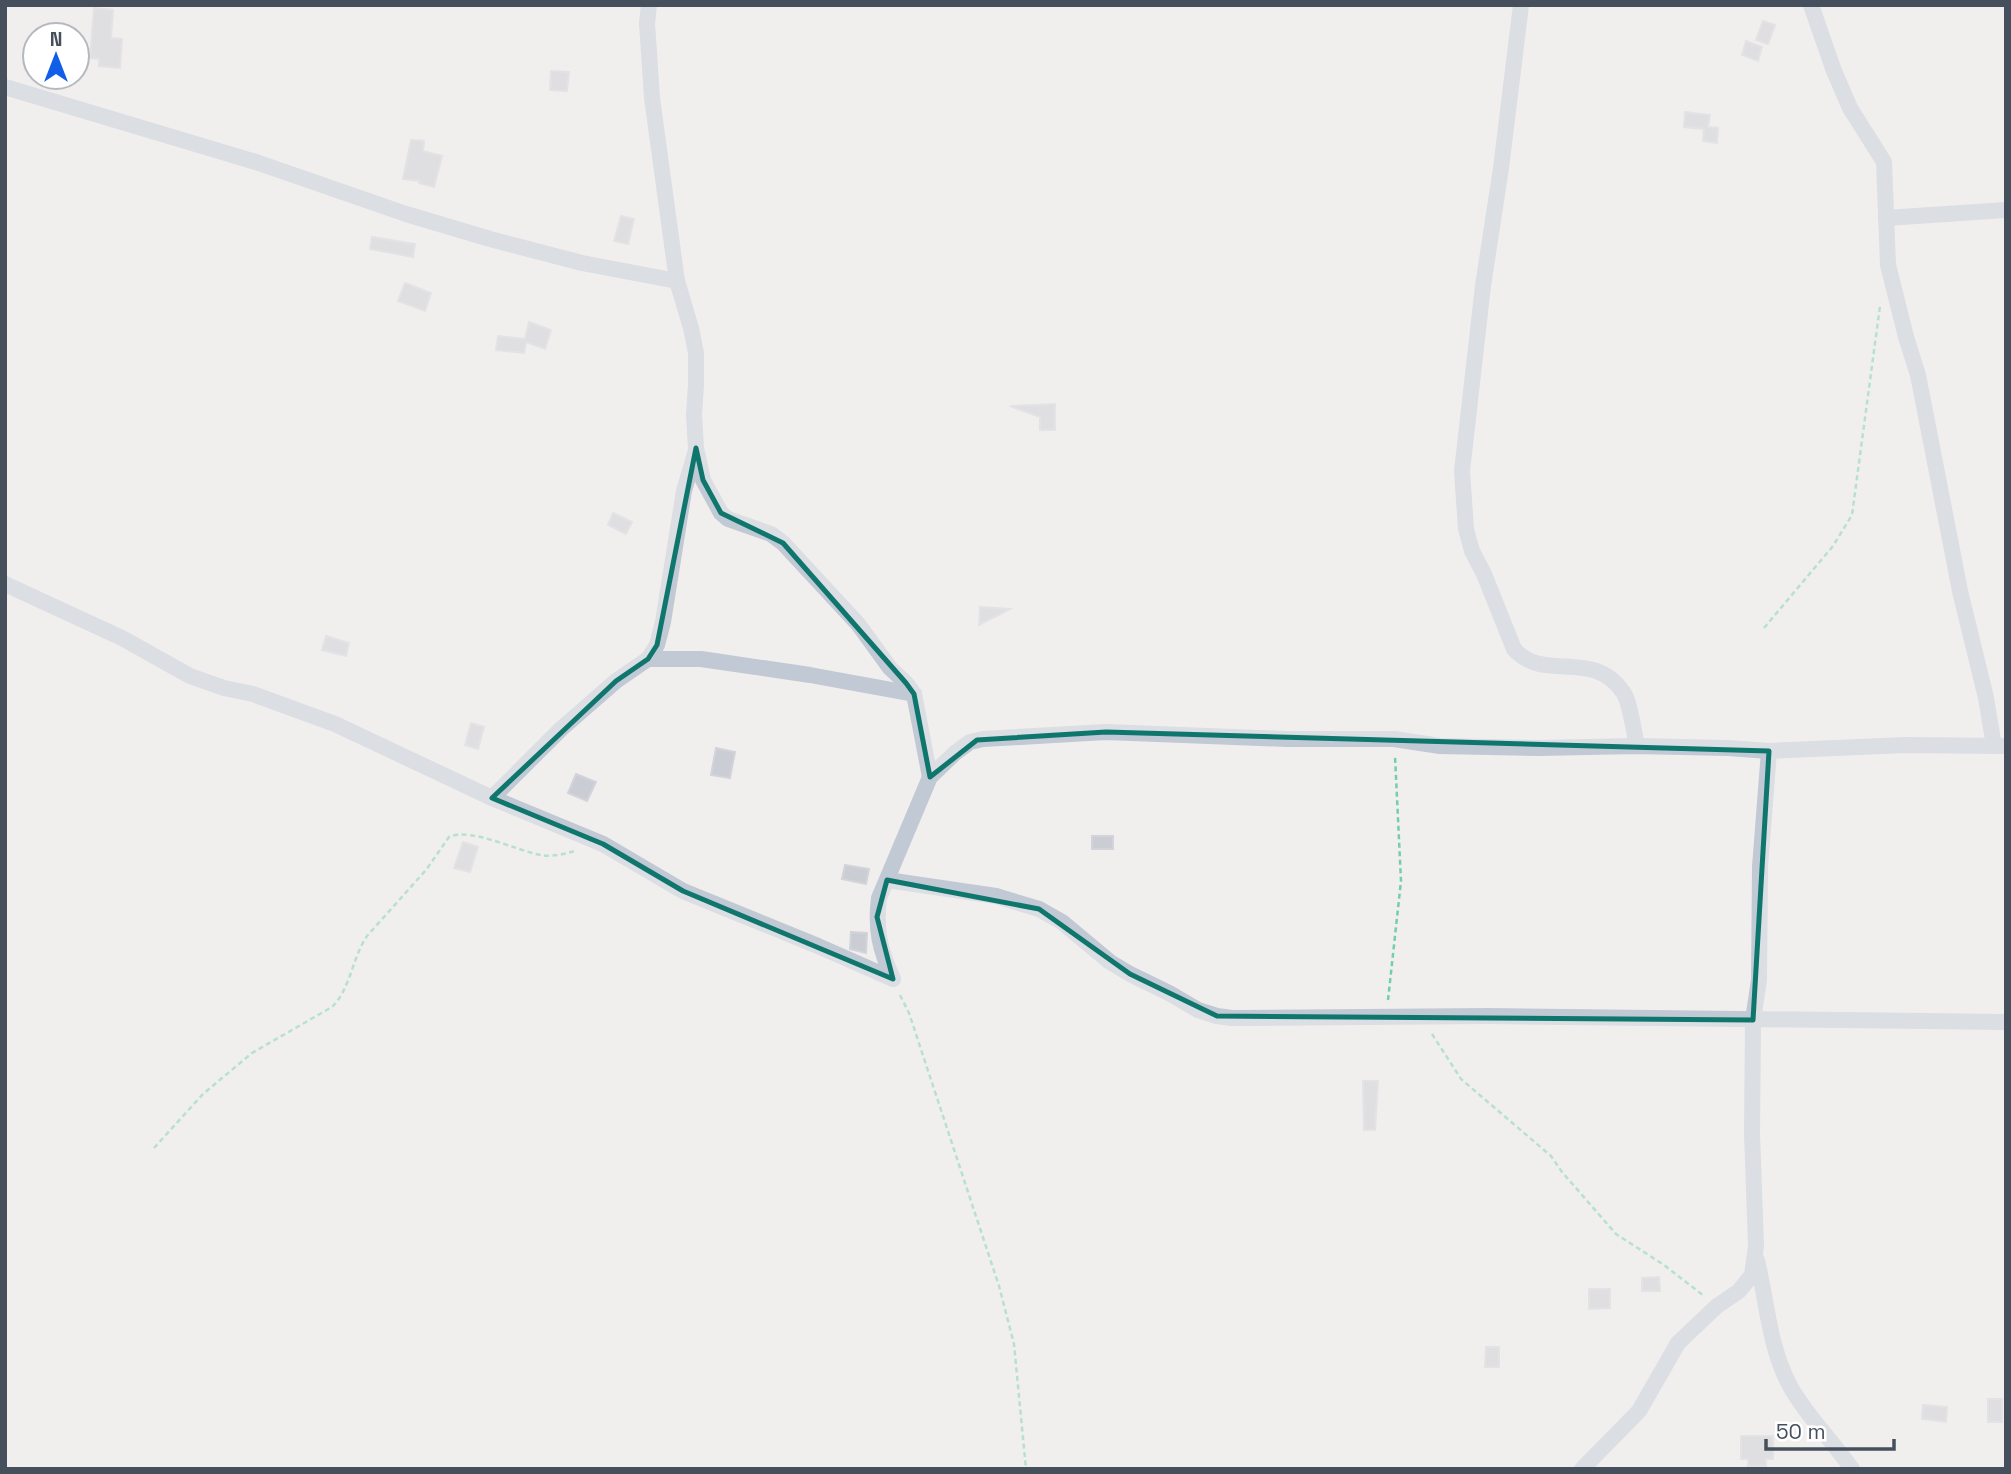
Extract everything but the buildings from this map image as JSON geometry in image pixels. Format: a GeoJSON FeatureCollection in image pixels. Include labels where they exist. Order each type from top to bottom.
{"type":"FeatureCollection","features":[{"type":"Feature","properties":{"kind":"street"},"geometry":{"type":"LineString","coordinates":[[649,5],[647,23],[652,98],[677,281],[696,353],[694,415],[696,448],[703,480],[721,513],[728,519],[771,534],[783,543],[858,624],[890,668],[906,683],[914,694],[930,777]]}},
{"type":"Feature","properties":{"kind":"street"},"geometry":{"type":"LineString","coordinates":[[1521,5],[1502,168],[1483,286],[1462,471],[1466,529],[1472,551],[1514,649],[1533,662],[1600,671],[1611,679],[1624,693],[1637,746]]}},
{"type":"Feature","properties":{"kind":"street"},"geometry":{"type":"LineString","coordinates":[[893,979],[879,944],[879,898],[930,777],[970,742],[982,739],[1106,732],[1287,739],[1394,739],[1440,746],[1538,748],[1637,746],[1769,751],[1905,745],[2000,746],[1960,591],[1920,388],[1888,265],[1884,162],[1850,108],[1811,5]]}},
{"type":"Feature","properties":{"kind":"street"},"geometry":{"type":"LineString","coordinates":[[5,87],[209,148],[490,239],[582,263],[677,281]]}},
{"type":"Feature","properties":{"kind":"street"},"geometry":{"type":"LineString","coordinates":[[1886,218],[2006,210]]}},
{"type":"Feature","properties":{"kind":"street"},"geometry":{"type":"LineString","coordinates":[[492,799],[561,729],[616,681],[648,659],[657,645],[684,491],[696,448]]}},
{"type":"Feature","properties":{"kind":"street"},"geometry":{"type":"LineString","coordinates":[[5,584],[122,638],[190,676],[224,688],[253,694],[335,724],[492,799],[603,844],[683,891],[893,979]]}},
{"type":"Feature","properties":{"kind":"street"},"geometry":{"type":"LineString","coordinates":[[648,659],[701,659],[914,694]]}},
{"type":"Feature","properties":{"kind":"street"},"geometry":{"type":"LineString","coordinates":[[1582,1469],[1639,1411],[1678,1343],[1717,1306],[1739,1291],[1752,1275],[1756,1226],[1752,1134],[1753,1020],[1759,980],[1760,867],[1769,751]]}},
{"type":"Feature","properties":{"kind":"street"},"geometry":{"type":"LineString","coordinates":[[887,880],[996,896],[1039,909],[1062,922],[1110,962],[1130,974],[1198,1010],[1232,1018],[1421,1016],[2006,1023]]}},
{"type":"Feature","properties":{"kind":"street"},"geometry":{"type":"LineString","coordinates":[[1755,1255],[1777,1357],[1789,1385],[1807,1413],[1852,1469]]}},
{"type":"Feature","properties":{"kind":"path"},"geometry":{"type":"LineString","coordinates":[[1763,628],[1833,545],[1852,515],[1881,299]]}},
{"type":"Feature","properties":{"kind":"path"},"geometry":{"type":"LineString","coordinates":[[1386,1016],[1401,881],[1394,739]]}},
{"type":"Feature","properties":{"kind":"path"},"geometry":{"type":"LineString","coordinates":[[154,1148],[203,1094],[252,1053],[332,1007],[342,997],[359,948],[367,936],[426,870],[449,837],[465,834],[544,856],[561,855],[603,844]]}},
{"type":"Feature","properties":{"kind":"path"},"geometry":{"type":"LineString","coordinates":[[893,979],[909,1013],[999,1286],[1014,1344],[1026,1469]]}},
{"type":"Feature","properties":{"kind":"path"},"geometry":{"type":"LineString","coordinates":[[1421,1016],[1461,1079],[1551,1156],[1616,1234],[1664,1265],[1717,1306]]}},
{"type":"Feature","properties":{"kind":"highlighted area"},"geometry":{"type":"Polygon","coordinates":[[[696,448],[703,480],[721,513],[783,543],[914,694],[930,777],[977,740],[1106,732],[1769,751],[1753,1020],[1217,1016],[1130,974],[1039,909],[887,880],[877,917],[893,979],[683,891],[603,844],[492,798],[616,681],[648,659],[657,645],[696,448]]]}}]}
